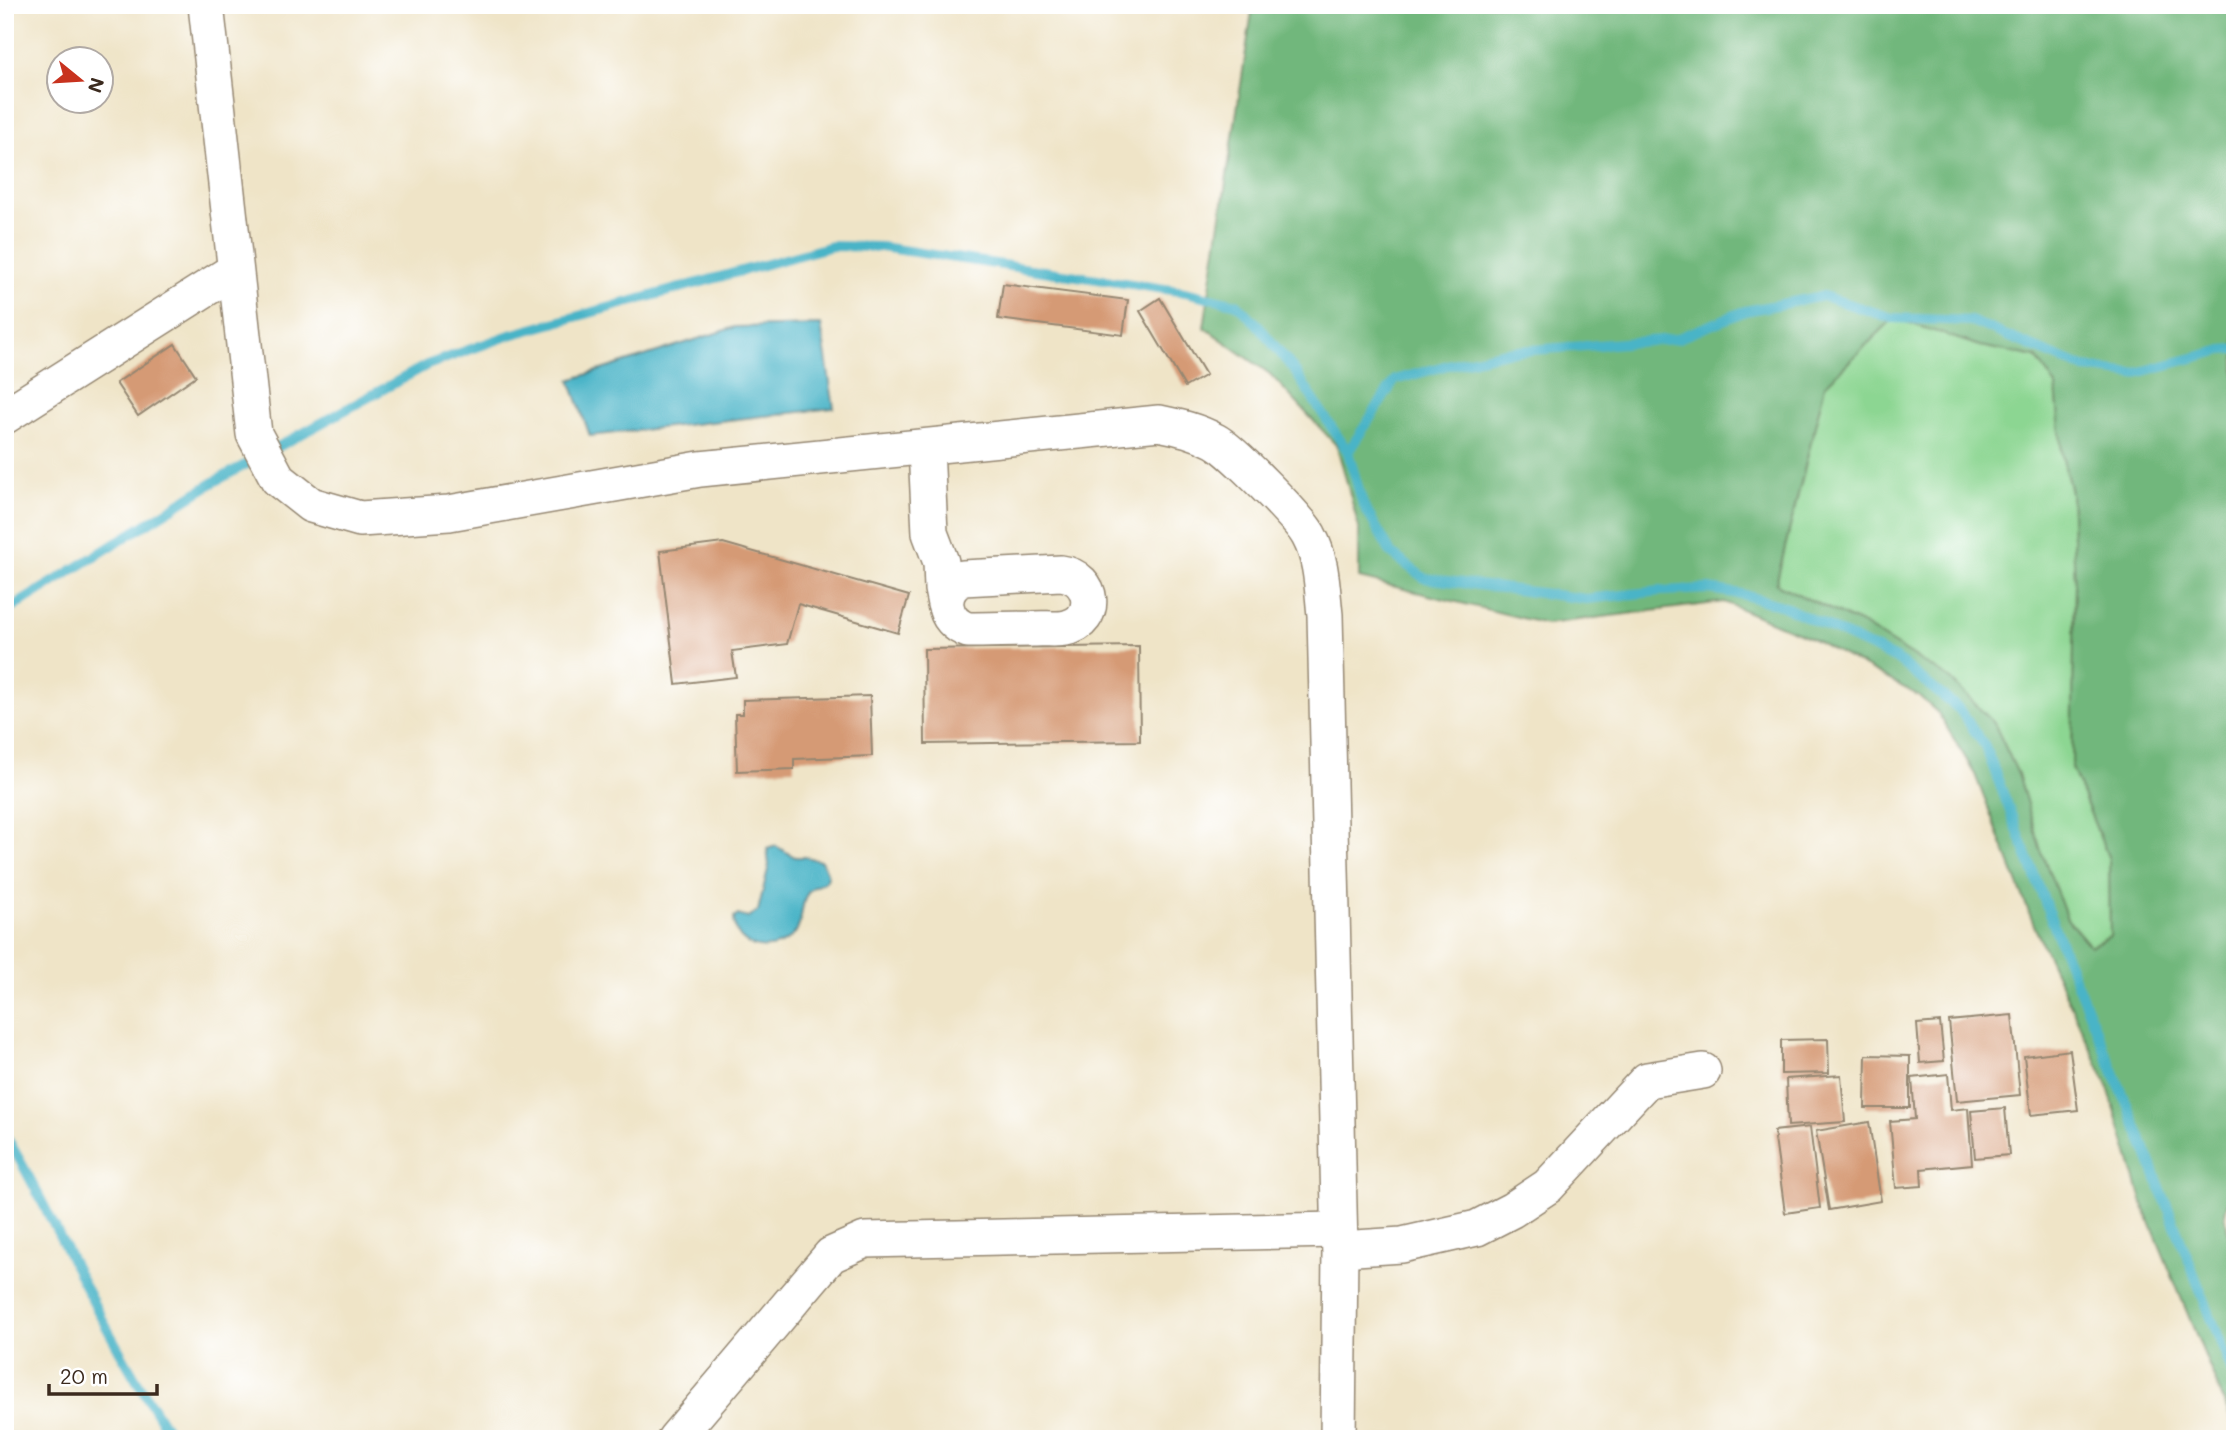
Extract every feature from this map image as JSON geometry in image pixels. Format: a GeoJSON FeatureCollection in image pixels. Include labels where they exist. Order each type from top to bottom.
{"type":"FeatureCollection","features":[{"type":"Feature","properties":{"kind":"street"},"geometry":{"type":"LineString","coordinates":[[206,5],[254,434],[278,479],[311,505],[360,519],[449,513],[700,469],[1159,423],[1187,428],[1218,442],[1280,500],[1309,535],[1321,569],[1325,615],[1339,1240],[1338,1439]]}},
{"type":"Feature","properties":{"kind":"street"},"geometry":{"type":"LineString","coordinates":[[5,416],[235,270]]}},
{"type":"Feature","properties":{"kind":"street"},"geometry":{"type":"LineString","coordinates":[[926,448],[930,533],[941,562],[942,589],[945,604],[952,622],[968,631],[1067,628],[1075,624],[1088,610],[1088,592],[1084,584],[1069,574],[972,577],[956,581],[946,596],[945,604]]}},
{"type":"Feature","properties":{"kind":"street"},"geometry":{"type":"LineString","coordinates":[[941,562],[972,577]]}},
{"type":"Feature","properties":{"kind":"street"},"geometry":{"type":"LineString","coordinates":[[675,1439],[831,1255],[865,1240],[1339,1240],[1402,1245],[1477,1228],[1512,1210],[1548,1186],[1647,1080],[1703,1071]]}},
{"type":"Feature","properties":{"kind":"green space"},"geometry":{"type":"Polygon","coordinates":[[[1253,5],[2235,5],[2235,1177],[2225,1213],[2235,1273],[2235,1429],[2145,1210],[2107,1084],[2036,930],[1974,772],[1938,713],[1918,695],[1813,639],[1724,602],[1546,624],[1359,578],[1359,528],[1337,446],[1270,374],[1204,327],[1253,5]],[[1894,318],[1825,385],[1776,584],[1863,625],[1950,679],[1994,723],[2018,774],[2040,848],[2067,919],[2090,946],[2110,936],[2109,859],[2072,768],[2075,583],[2071,492],[2062,455],[2056,386],[2036,357],[1980,346],[1894,318]]]}},
{"type":"Feature","properties":{"kind":"green space"},"geometry":{"type":"Polygon","coordinates":[[[1894,318],[1980,346],[2036,357],[2056,386],[2062,455],[2071,492],[2075,583],[2072,768],[2109,859],[2110,936],[2090,946],[2067,919],[2040,848],[2018,774],[1994,723],[1950,679],[1863,625],[1776,584],[1825,385],[1894,318]]]}},
{"type":"Feature","properties":{"kind":"water"},"geometry":{"type":"Polygon","coordinates":[[[821,325],[834,408],[590,436],[570,380],[735,327],[821,325]]]}},
{"type":"Feature","properties":{"kind":"water"},"geometry":{"type":"Polygon","coordinates":[[[776,846],[795,857],[821,861],[828,876],[824,883],[814,887],[806,896],[795,933],[777,945],[757,947],[741,938],[734,918],[738,915],[748,918],[758,911],[769,865],[767,849],[776,846]]]}},
{"type":"Feature","properties":{"kind":"building"},"geometry":{"type":"Polygon","coordinates":[[[1003,284],[1128,300],[1123,335],[998,319],[1003,284]]]}},
{"type":"Feature","properties":{"kind":"building"},"geometry":{"type":"Polygon","coordinates":[[[1160,298],[1206,375],[1185,387],[1140,311],[1160,298]]]}},
{"type":"Feature","properties":{"kind":"building"},"geometry":{"type":"Polygon","coordinates":[[[175,344],[196,376],[138,416],[116,383],[175,344]]]}},
{"type":"Feature","properties":{"kind":"building"},"geometry":{"type":"Polygon","coordinates":[[[723,543],[909,596],[898,633],[798,604],[787,644],[732,651],[736,677],[676,684],[660,551],[723,543]]]}},
{"type":"Feature","properties":{"kind":"building"},"geometry":{"type":"Polygon","coordinates":[[[1139,646],[1140,741],[925,744],[924,649],[1139,646]]]}},
{"type":"Feature","properties":{"kind":"building"},"geometry":{"type":"Polygon","coordinates":[[[870,696],[872,756],[794,759],[794,769],[737,771],[735,714],[743,714],[743,700],[870,696]]]}},
{"type":"Feature","properties":{"kind":"building"},"geometry":{"type":"Polygon","coordinates":[[[2012,1015],[2020,1095],[1957,1101],[1949,1021],[2012,1015]]]}},
{"type":"Feature","properties":{"kind":"building"},"geometry":{"type":"Polygon","coordinates":[[[1940,1022],[1944,1061],[1920,1063],[1917,1024],[1940,1022]]]}},
{"type":"Feature","properties":{"kind":"building"},"geometry":{"type":"Polygon","coordinates":[[[1828,1039],[1829,1073],[1781,1074],[1781,1040],[1828,1039]]]}},
{"type":"Feature","properties":{"kind":"building"},"geometry":{"type":"Polygon","coordinates":[[[2070,1050],[2078,1110],[2031,1115],[2024,1056],[2070,1050]]]}},
{"type":"Feature","properties":{"kind":"building"},"geometry":{"type":"Polygon","coordinates":[[[1866,1055],[1910,1056],[1910,1108],[1865,1108],[1866,1055]]]}},
{"type":"Feature","properties":{"kind":"building"},"geometry":{"type":"Polygon","coordinates":[[[1948,1074],[1951,1110],[1968,1108],[1972,1164],[1921,1169],[1922,1186],[1896,1188],[1890,1121],[1915,1119],[1912,1078],[1948,1074]]]}},
{"type":"Feature","properties":{"kind":"building"},"geometry":{"type":"Polygon","coordinates":[[[1841,1075],[1845,1122],[1788,1126],[1786,1079],[1841,1075]]]}},
{"type":"Feature","properties":{"kind":"building"},"geometry":{"type":"Polygon","coordinates":[[[2005,1108],[2009,1155],[1975,1158],[1971,1111],[2005,1108]]]}},
{"type":"Feature","properties":{"kind":"building"},"geometry":{"type":"Polygon","coordinates":[[[1869,1122],[1881,1201],[1829,1210],[1816,1131],[1869,1122]]]}},
{"type":"Feature","properties":{"kind":"building"},"geometry":{"type":"Polygon","coordinates":[[[1810,1127],[1820,1208],[1785,1213],[1774,1131],[1810,1127]]]}},
{"type":"Feature","properties":{"kind":"waterway"},"geometry":{"type":"LineString","coordinates":[[5,612],[214,482],[427,365],[510,335],[832,246],[881,247],[1185,292],[1237,304],[1294,370],[1348,452],[1363,504],[1391,553],[1424,578],[1586,599],[1709,589],[1741,594],[1783,606],[1896,659],[1959,709],[1985,746],[2067,960],[2137,1128],[2235,1379]]}},
{"type":"Feature","properties":{"kind":"waterway"},"geometry":{"type":"LineString","coordinates":[[1348,452],[1395,380],[1506,352],[1676,339],[1745,311],[1823,296],[1892,318],[1971,321],[2084,368],[2133,374],[2235,349]]}},
{"type":"Feature","properties":{"kind":"waterway"},"geometry":{"type":"LineString","coordinates":[[5,1135],[115,1343],[173,1439]]}}]}
